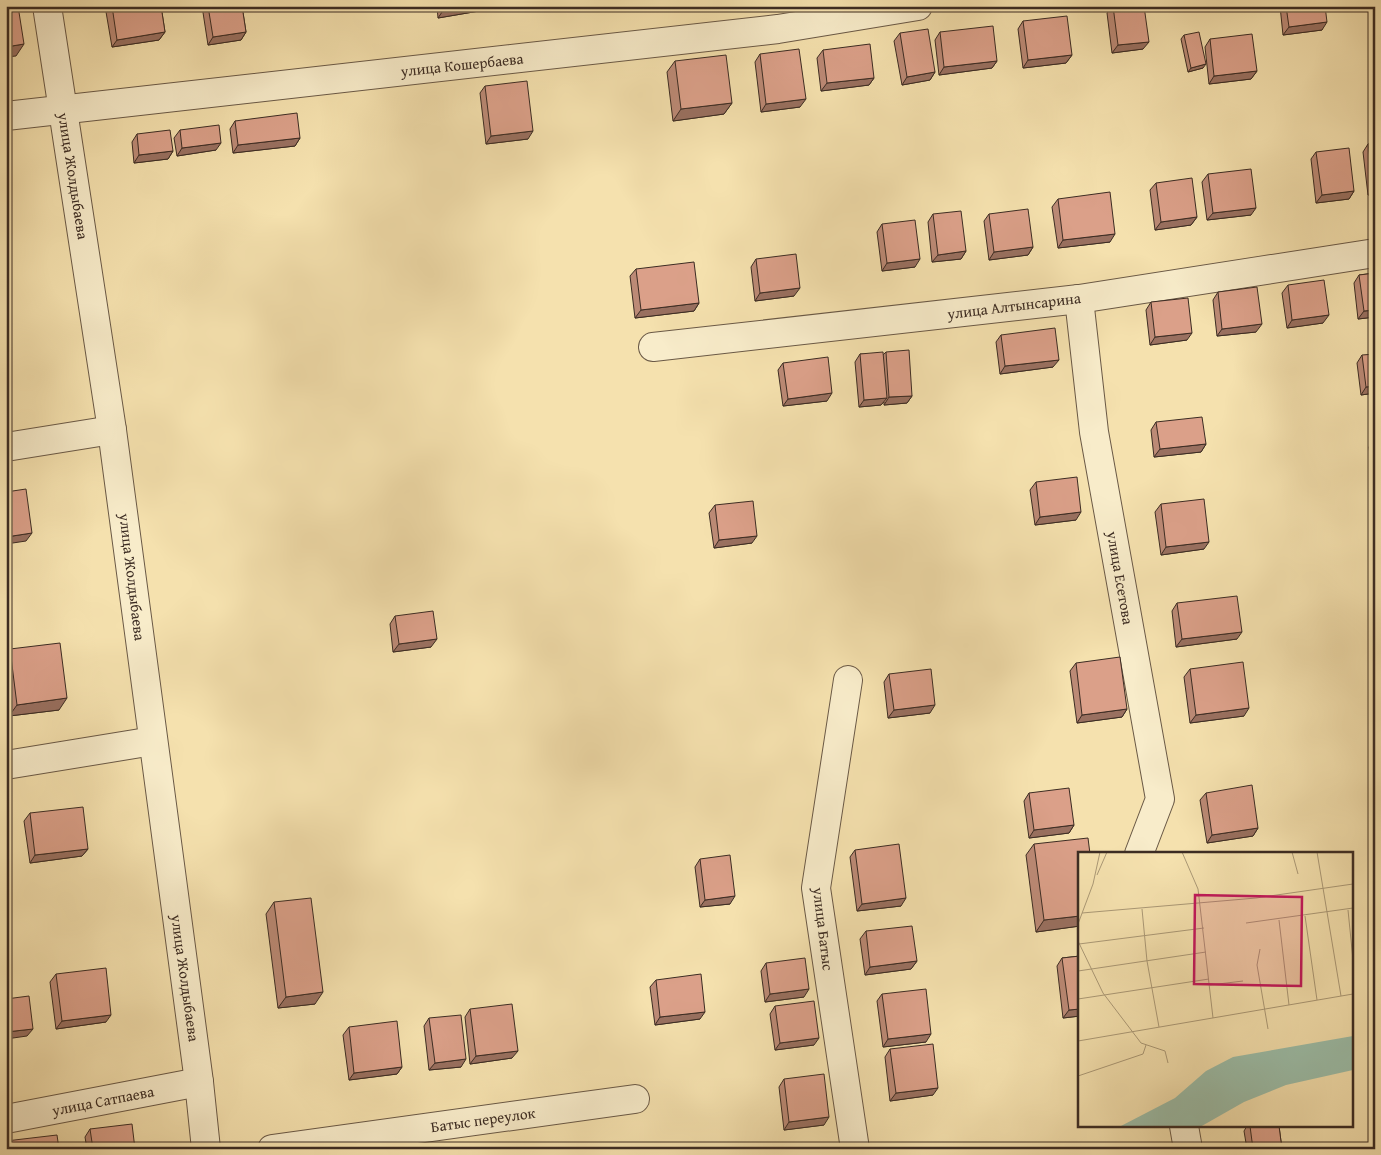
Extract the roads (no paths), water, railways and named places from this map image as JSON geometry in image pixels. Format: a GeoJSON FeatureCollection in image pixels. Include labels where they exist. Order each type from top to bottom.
{"type":"FeatureCollection","features":[{"type":"Feature","properties":{"kind":"street","name":"улица Жолдыбаева"},"geometry":{"type":"LineString","coordinates":[[46,6],[112,430],[199,1082],[206,1149]]}},
{"type":"Feature","properties":{"kind":"street","name":"улица Кошербаева"},"geometry":{"type":"LineString","coordinates":[[6,116],[778,29],[918,6]]}},
{"type":"Feature","properties":{"kind":"street","name":"улица Алтынсарина"},"geometry":{"type":"LineString","coordinates":[[653,347],[1079,299],[1375,253]]}},
{"type":"Feature","properties":{"kind":"street","name":"улица Есетова"},"geometry":{"type":"LineString","coordinates":[[1079,299],[1094,432],[1160,799],[1140,852]]}},
{"type":"Feature","properties":{"kind":"street"},"geometry":{"type":"LineString","coordinates":[[6,448],[112,430]]}},
{"type":"Feature","properties":{"kind":"street","name":"улица Батыс"},"geometry":{"type":"LineString","coordinates":[[848,680],[816,888],[855,1149]]}},
{"type":"Feature","properties":{"kind":"street"},"geometry":{"type":"LineString","coordinates":[[6,765],[153,741]]}},
{"type":"Feature","properties":{"kind":"street","name":"улица Сатпаева"},"geometry":{"type":"LineString","coordinates":[[6,1120],[199,1082]]}},
{"type":"Feature","properties":{"kind":"street","name":"Батыс переулок"},"geometry":{"type":"LineString","coordinates":[[272,1149],[635,1100]]}},
{"type":"Feature","properties":{"kind":"street"},"geometry":{"type":"LineString","coordinates":[[1184,1128],[1188,1149]]}}]}
